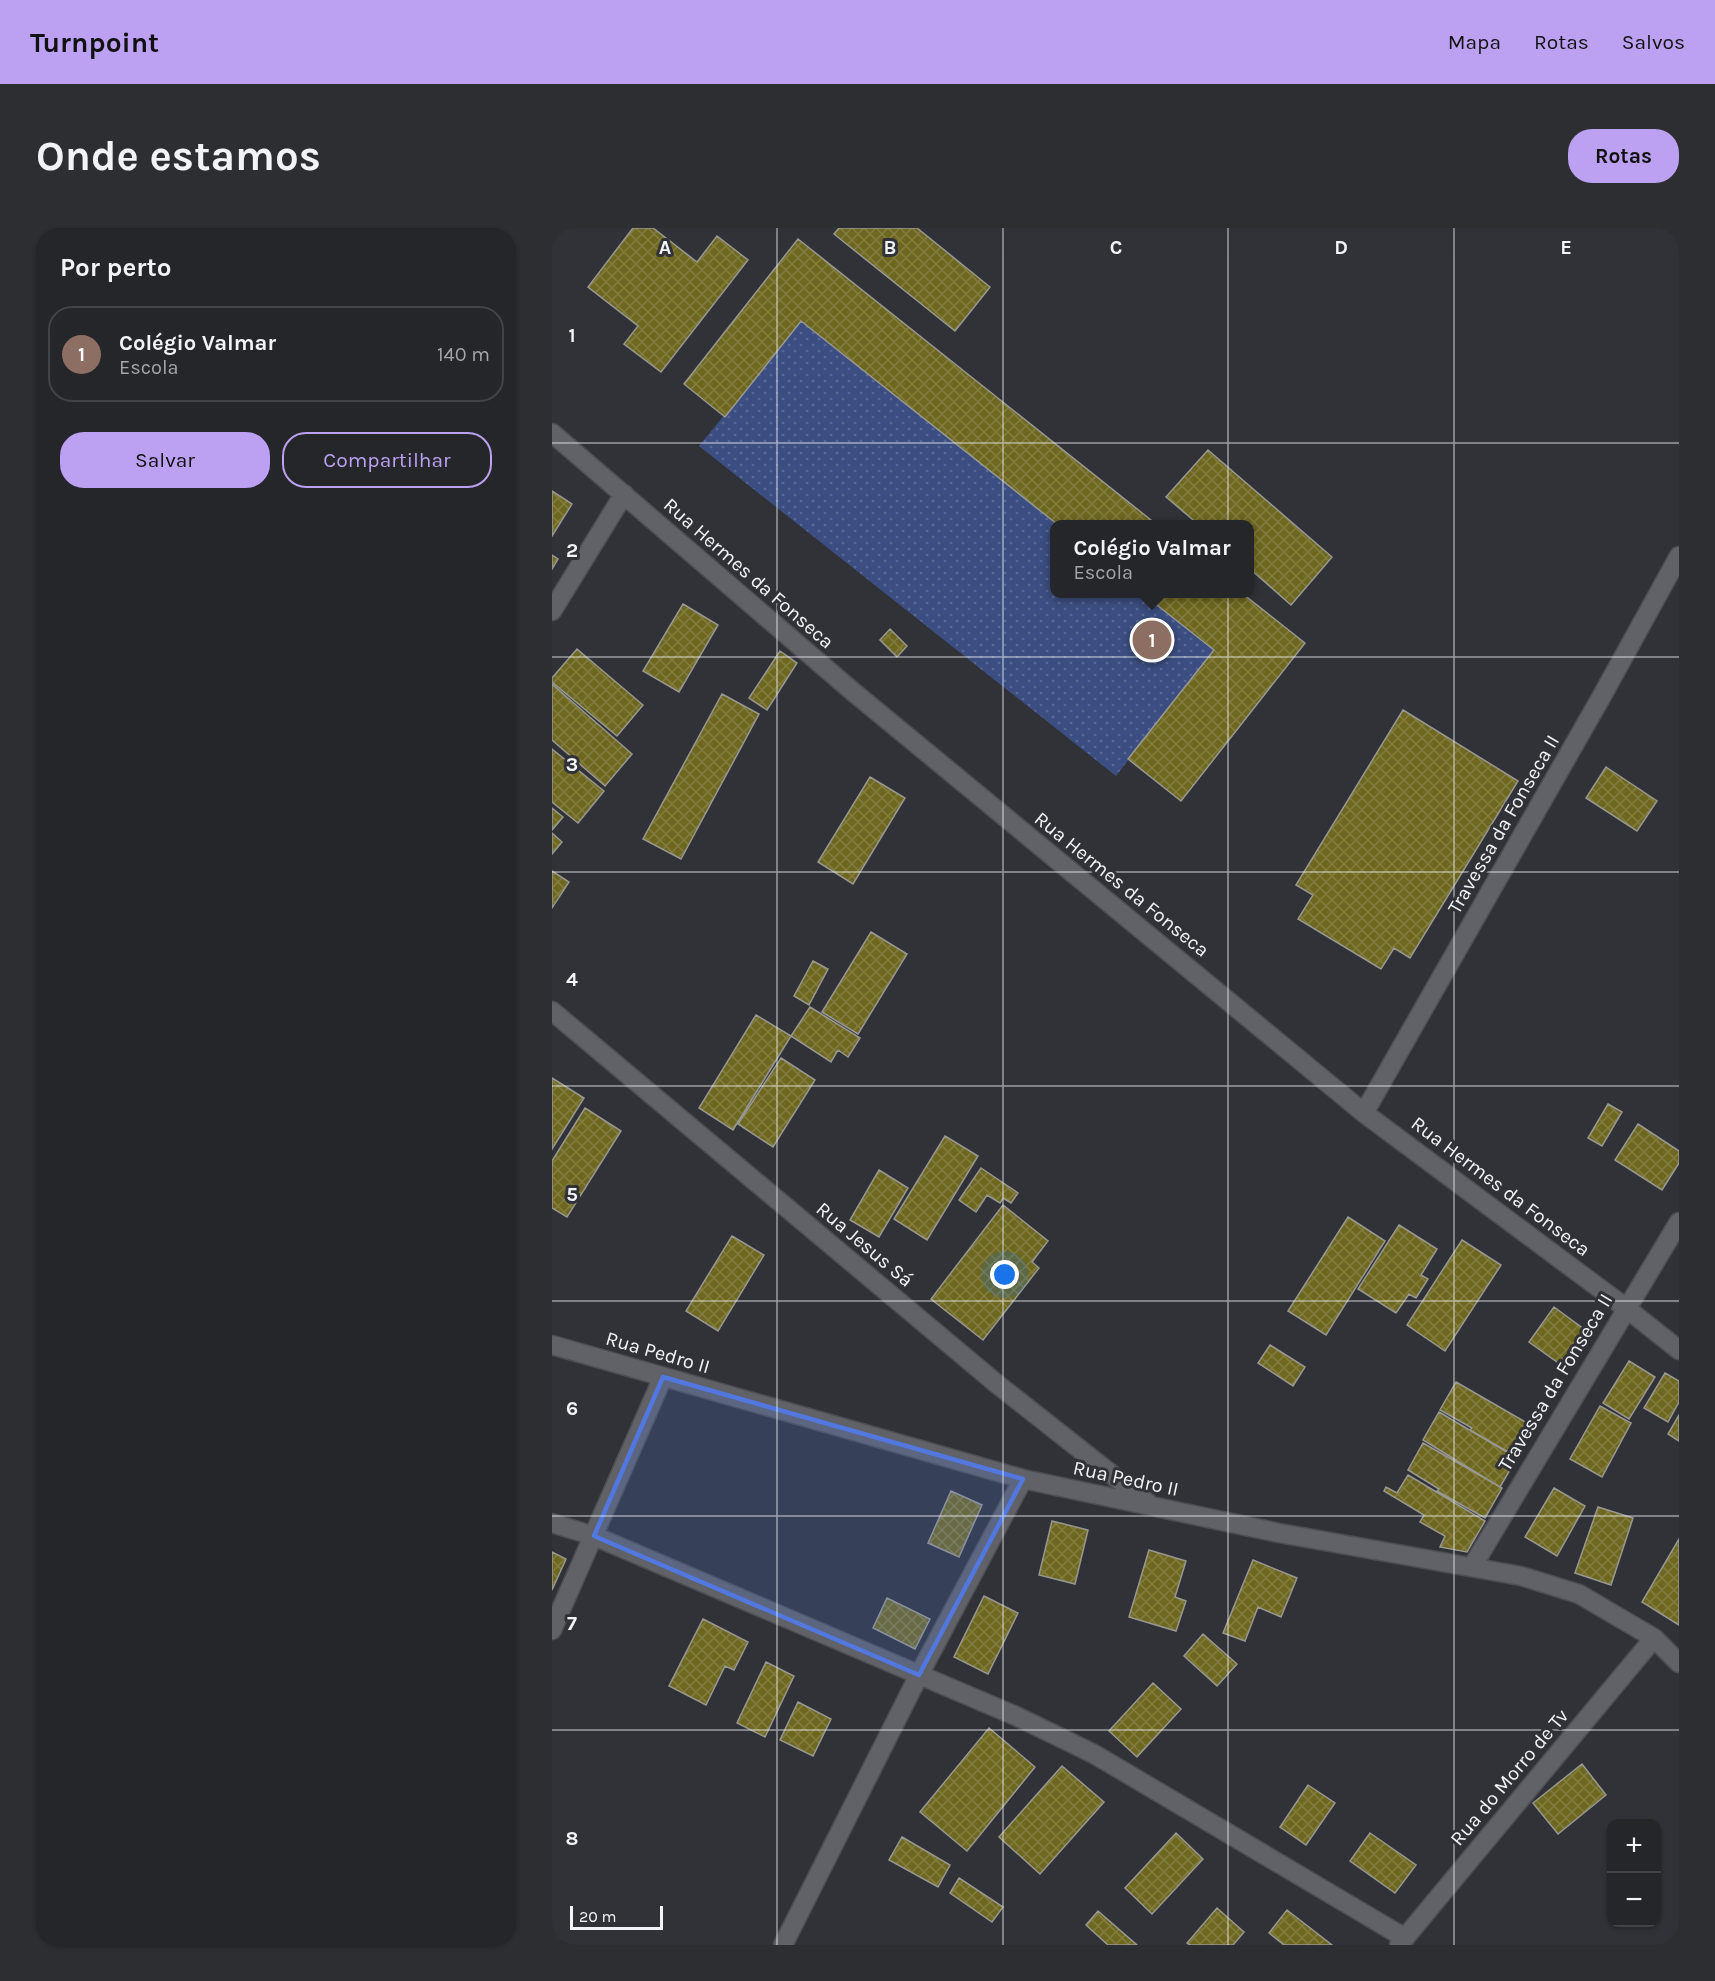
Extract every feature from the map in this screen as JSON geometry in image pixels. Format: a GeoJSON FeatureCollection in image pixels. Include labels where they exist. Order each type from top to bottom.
{"type":"FeatureCollection","features":[{"type":"Feature","properties":{"kind":"street","name":"Rua Hermes da Fonseca"},"geometry":{"type":"LineString","coordinates":[[552,433],[851,690],[1365,1113],[1679,1350]]}},
{"type":"Feature","properties":{"kind":"street"},"geometry":{"type":"LineString","coordinates":[[552,611],[624,494]]}},
{"type":"Feature","properties":{"kind":"street","name":"Travessa da Fonseca II"},"geometry":{"type":"LineString","coordinates":[[1365,1113],[1679,556]]}},
{"type":"Feature","properties":{"kind":"street","name":"Rua Jesus Sá"},"geometry":{"type":"LineString","coordinates":[[552,1011],[997,1384],[1152,1506]]}},
{"type":"Feature","properties":{"kind":"street","name":"Travessa da Fonseca II"},"geometry":{"type":"LineString","coordinates":[[1472,1567],[1679,1222]]}},
{"type":"Feature","properties":{"kind":"street","name":"Rua Pedro II"},"geometry":{"type":"LineString","coordinates":[[552,1345],[1023,1479],[1279,1533],[1521,1576],[1579,1594],[1654,1638],[1679,1663]]}},
{"type":"Feature","properties":{"kind":"street"},"geometry":{"type":"LineString","coordinates":[[552,1629],[663,1377]]}},
{"type":"Feature","properties":{"kind":"street"},"geometry":{"type":"LineString","coordinates":[[783,1945],[919,1675],[1023,1479]]}},
{"type":"Feature","properties":{"kind":"street"},"geometry":{"type":"LineString","coordinates":[[552,1523],[594,1536],[1016,1716],[1095,1755],[1402,1942]]}},
{"type":"Feature","properties":{"kind":"street","name":"Rua do Morro de Tv"},"geometry":{"type":"LineString","coordinates":[[1402,1942],[1654,1638]]}},
{"type":"Feature","properties":{"kind":"highlighted area"},"geometry":{"type":"Polygon","coordinates":[[[663,1377],[1023,1479],[919,1675],[594,1536],[663,1377]]]}},
{"type":"Feature","properties":{"kind":"shaded area"},"geometry":{"type":"Polygon","coordinates":[[[801,321],[1052,520],[1050,520],[1050,598],[1148,598],[1214,650],[1116,776],[699,446],[801,321]]]}},
{"type":"Feature","properties":{"kind":"building"},"geometry":{"type":"Polygon","coordinates":[[[633,228],[653,228],[697,262],[717,236],[748,260],[661,372],[624,344],[638,326],[588,287],[633,228]]]}},
{"type":"Feature","properties":{"kind":"building"},"geometry":{"type":"Polygon","coordinates":[[[839,228],[917,228],[990,287],[955,331],[834,234],[839,228]]]}},
{"type":"Feature","properties":{"kind":"building"},"geometry":{"type":"Polygon","coordinates":[[[798,239],[1151,520],[1052,520],[801,321],[725,417],[684,384],[798,239]]]}},
{"type":"Feature","properties":{"kind":"building"},"geometry":{"type":"Polygon","coordinates":[[[1208,450],[1332,557],[1291,605],[1254,573],[1254,520],[1193,520],[1166,497],[1208,450]]]}},
{"type":"Feature","properties":{"kind":"building"},"geometry":{"type":"Polygon","coordinates":[[[552,491],[572,504],[552,536],[552,491]]]}},
{"type":"Feature","properties":{"kind":"building"},"geometry":{"type":"Polygon","coordinates":[[[552,555],[558,559],[552,569],[552,555]]]}},
{"type":"Feature","properties":{"kind":"building"},"geometry":{"type":"Polygon","coordinates":[[[1148,598],[1248,598],[1305,643],[1181,801],[1128,759],[1214,650],[1148,598]]]}},
{"type":"Feature","properties":{"kind":"building"},"geometry":{"type":"Polygon","coordinates":[[[683,604],[718,625],[679,692],[643,671],[683,604]]]}},
{"type":"Feature","properties":{"kind":"building"},"geometry":{"type":"Polygon","coordinates":[[[890,629],[907,646],[897,657],[880,640],[890,629]]]}},
{"type":"Feature","properties":{"kind":"building"},"geometry":{"type":"Polygon","coordinates":[[[577,649],[643,705],[617,736],[552,682],[552,678],[577,649]]]}},
{"type":"Feature","properties":{"kind":"building"},"geometry":{"type":"Polygon","coordinates":[[[780,651],[797,663],[767,710],[749,698],[780,651]]]}},
{"type":"Feature","properties":{"kind":"building"},"geometry":{"type":"Polygon","coordinates":[[[552,684],[632,754],[605,786],[552,740],[552,684]]]}},
{"type":"Feature","properties":{"kind":"building"},"geometry":{"type":"Polygon","coordinates":[[[722,694],[759,714],[681,859],[643,839],[722,694]]]}},
{"type":"Feature","properties":{"kind":"building"},"geometry":{"type":"Polygon","coordinates":[[[1403,710],[1518,781],[1410,958],[1394,948],[1381,969],[1298,919],[1313,895],[1296,885],[1403,710]]]}},
{"type":"Feature","properties":{"kind":"building"},"geometry":{"type":"Polygon","coordinates":[[[552,749],[604,791],[578,823],[552,802],[552,749]]]}},
{"type":"Feature","properties":{"kind":"building"},"geometry":{"type":"Polygon","coordinates":[[[1606,767],[1657,801],[1637,831],[1586,798],[1606,767]]]}},
{"type":"Feature","properties":{"kind":"building"},"geometry":{"type":"Polygon","coordinates":[[[870,777],[905,798],[853,884],[818,862],[870,777]]]}},
{"type":"Feature","properties":{"kind":"building"},"geometry":{"type":"Polygon","coordinates":[[[552,808],[563,817],[552,830],[552,808]]]}},
{"type":"Feature","properties":{"kind":"building"},"geometry":{"type":"Polygon","coordinates":[[[552,833],[562,842],[552,854],[552,833]]]}},
{"type":"Feature","properties":{"kind":"building"},"geometry":{"type":"Polygon","coordinates":[[[552,871],[569,882],[552,908],[552,871]]]}},
{"type":"Feature","properties":{"kind":"building"},"geometry":{"type":"Polygon","coordinates":[[[871,932],[907,954],[858,1034],[822,1012],[871,932]]]}},
{"type":"Feature","properties":{"kind":"building"},"geometry":{"type":"Polygon","coordinates":[[[813,961],[828,969],[809,1005],[794,996],[813,961]]]}},
{"type":"Feature","properties":{"kind":"building"},"geometry":{"type":"Polygon","coordinates":[[[810,1007],[860,1038],[848,1057],[838,1050],[831,1062],[791,1036],[810,1007]]]}},
{"type":"Feature","properties":{"kind":"building"},"geometry":{"type":"Polygon","coordinates":[[[756,1015],[791,1036],[733,1130],[699,1108],[756,1015]]]}},
{"type":"Feature","properties":{"kind":"building"},"geometry":{"type":"Polygon","coordinates":[[[781,1058],[815,1080],[773,1147],[738,1124],[781,1058]]]}},
{"type":"Feature","properties":{"kind":"building"},"geometry":{"type":"Polygon","coordinates":[[[552,1078],[584,1098],[552,1149],[552,1078]]]}},
{"type":"Feature","properties":{"kind":"building"},"geometry":{"type":"Polygon","coordinates":[[[1608,1104],[1622,1112],[1602,1146],[1588,1138],[1608,1104]]]}},
{"type":"Feature","properties":{"kind":"building"},"geometry":{"type":"Polygon","coordinates":[[[585,1108],[621,1131],[567,1217],[552,1208],[552,1161],[585,1108]]]}},
{"type":"Feature","properties":{"kind":"building"},"geometry":{"type":"Polygon","coordinates":[[[1638,1124],[1679,1151],[1679,1163],[1662,1190],[1615,1160],[1638,1124]]]}},
{"type":"Feature","properties":{"kind":"building"},"geometry":{"type":"Polygon","coordinates":[[[945,1136],[978,1156],[927,1240],[894,1219],[945,1136]]]}},
{"type":"Feature","properties":{"kind":"building"},"geometry":{"type":"Polygon","coordinates":[[[981,1168],[1018,1193],[1011,1203],[1003,1198],[1000,1203],[987,1195],[976,1212],[959,1200],[981,1168]]]}},
{"type":"Feature","properties":{"kind":"building"},"geometry":{"type":"Polygon","coordinates":[[[879,1170],[908,1188],[879,1237],[850,1220],[879,1170]]]}},
{"type":"Feature","properties":{"kind":"building"},"geometry":{"type":"Polygon","coordinates":[[[1003,1205],[1048,1241],[1032,1262],[1039,1268],[983,1340],[931,1299],[1003,1205]]]}},
{"type":"Feature","properties":{"kind":"building"},"geometry":{"type":"Polygon","coordinates":[[[1348,1217],[1385,1241],[1326,1335],[1288,1311],[1348,1217]]]}},
{"type":"Feature","properties":{"kind":"building"},"geometry":{"type":"Polygon","coordinates":[[[1399,1225],[1437,1249],[1421,1275],[1428,1279],[1416,1298],[1409,1294],[1396,1313],[1358,1289],[1399,1225]]]}},
{"type":"Feature","properties":{"kind":"building"},"geometry":{"type":"Polygon","coordinates":[[[732,1236],[764,1255],[718,1331],[686,1311],[732,1236]]]}},
{"type":"Feature","properties":{"kind":"building"},"geometry":{"type":"Polygon","coordinates":[[[1462,1240],[1501,1265],[1445,1351],[1407,1325],[1462,1240]]]}},
{"type":"Feature","properties":{"kind":"building"},"geometry":{"type":"Polygon","coordinates":[[[1554,1307],[1588,1332],[1564,1367],[1529,1342],[1554,1307]]]}},
{"type":"Feature","properties":{"kind":"building"},"geometry":{"type":"Polygon","coordinates":[[[1270,1345],[1305,1367],[1293,1386],[1258,1363],[1270,1345]]]}},
{"type":"Feature","properties":{"kind":"building"},"geometry":{"type":"Polygon","coordinates":[[[1629,1361],[1655,1377],[1629,1419],[1603,1403],[1629,1361]]]}},
{"type":"Feature","properties":{"kind":"building"},"geometry":{"type":"Polygon","coordinates":[[[1665,1373],[1679,1381],[1679,1402],[1668,1422],[1644,1408],[1665,1373]]]}},
{"type":"Feature","properties":{"kind":"building"},"geometry":{"type":"Polygon","coordinates":[[[1456,1382],[1534,1427],[1517,1457],[1440,1410],[1456,1382]]]}},
{"type":"Feature","properties":{"kind":"building"},"geometry":{"type":"Polygon","coordinates":[[[1600,1406],[1631,1423],[1602,1477],[1570,1459],[1600,1406]]]}},
{"type":"Feature","properties":{"kind":"building"},"geometry":{"type":"Polygon","coordinates":[[[1439,1412],[1517,1458],[1500,1487],[1423,1440],[1439,1412]]]}},
{"type":"Feature","properties":{"kind":"building"},"geometry":{"type":"Polygon","coordinates":[[[1679,1415],[1679,1441],[1668,1434],[1679,1415]]]}},
{"type":"Feature","properties":{"kind":"building"},"geometry":{"type":"Polygon","coordinates":[[[1423,1443],[1502,1488],[1485,1518],[1437,1491],[1439,1489],[1408,1470],[1423,1443]]]}},
{"type":"Feature","properties":{"kind":"building"},"geometry":{"type":"Polygon","coordinates":[[[1408,1475],[1485,1521],[1467,1552],[1440,1547],[1445,1536],[1420,1522],[1424,1515],[1384,1491],[1386,1487],[1397,1493],[1408,1475]]]}},
{"type":"Feature","properties":{"kind":"building"},"geometry":{"type":"Polygon","coordinates":[[[1554,1488],[1585,1506],[1557,1556],[1525,1537],[1554,1488]]]}},
{"type":"Feature","properties":{"kind":"building"},"geometry":{"type":"Polygon","coordinates":[[[951,1491],[982,1505],[959,1557],[928,1543],[951,1491]]]}},
{"type":"Feature","properties":{"kind":"building"},"geometry":{"type":"Polygon","coordinates":[[[1598,1507],[1633,1518],[1611,1585],[1575,1573],[1598,1507]]]}},
{"type":"Feature","properties":{"kind":"building"},"geometry":{"type":"Polygon","coordinates":[[[1052,1521],[1088,1530],[1075,1584],[1039,1575],[1052,1521]]]}},
{"type":"Feature","properties":{"kind":"building"},"geometry":{"type":"Polygon","coordinates":[[[1679,1539],[1679,1625],[1642,1602],[1679,1539]]]}},
{"type":"Feature","properties":{"kind":"building"},"geometry":{"type":"Polygon","coordinates":[[[1149,1550],[1186,1561],[1175,1597],[1186,1601],[1176,1631],[1129,1617],[1149,1550]]]}},
{"type":"Feature","properties":{"kind":"building"},"geometry":{"type":"Polygon","coordinates":[[[552,1552],[566,1559],[552,1590],[552,1552]]]}},
{"type":"Feature","properties":{"kind":"building"},"geometry":{"type":"Polygon","coordinates":[[[1253,1560],[1297,1578],[1281,1617],[1258,1607],[1245,1641],[1223,1633],[1253,1560]]]}},
{"type":"Feature","properties":{"kind":"building"},"geometry":{"type":"Polygon","coordinates":[[[984,1596],[1018,1613],[988,1674],[954,1657],[984,1596]]]}},
{"type":"Feature","properties":{"kind":"building"},"geometry":{"type":"Polygon","coordinates":[[[887,1598],[930,1619],[915,1649],[873,1628],[887,1598]]]}},
{"type":"Feature","properties":{"kind":"building"},"geometry":{"type":"Polygon","coordinates":[[[703,1619],[748,1642],[734,1670],[725,1666],[706,1705],[669,1686],[703,1619]]]}},
{"type":"Feature","properties":{"kind":"building"},"geometry":{"type":"Polygon","coordinates":[[[1203,1634],[1237,1664],[1217,1686],[1184,1656],[1203,1634]]]}},
{"type":"Feature","properties":{"kind":"building"},"geometry":{"type":"Polygon","coordinates":[[[766,1662],[794,1676],[765,1737],[737,1723],[766,1662]]]}},
{"type":"Feature","properties":{"kind":"building"},"geometry":{"type":"Polygon","coordinates":[[[1153,1683],[1181,1709],[1137,1757],[1109,1731],[1153,1683]]]}},
{"type":"Feature","properties":{"kind":"building"},"geometry":{"type":"Polygon","coordinates":[[[798,1702],[831,1719],[813,1756],[780,1740],[798,1702]]]}},
{"type":"Feature","properties":{"kind":"building"},"geometry":{"type":"Polygon","coordinates":[[[989,1728],[1035,1767],[967,1851],[920,1812],[989,1728]]]}},
{"type":"Feature","properties":{"kind":"building"},"geometry":{"type":"Polygon","coordinates":[[[1582,1764],[1606,1795],[1558,1834],[1533,1803],[1582,1764]]]}},
{"type":"Feature","properties":{"kind":"building"},"geometry":{"type":"Polygon","coordinates":[[[1062,1766],[1104,1802],[1040,1874],[999,1837],[1062,1766]]]}},
{"type":"Feature","properties":{"kind":"building"},"geometry":{"type":"Polygon","coordinates":[[[1308,1785],[1335,1803],[1306,1845],[1280,1827],[1308,1785]]]}},
{"type":"Feature","properties":{"kind":"building"},"geometry":{"type":"Polygon","coordinates":[[[1176,1833],[1203,1859],[1152,1914],[1125,1888],[1176,1833]]]}},
{"type":"Feature","properties":{"kind":"building"},"geometry":{"type":"Polygon","coordinates":[[[1370,1833],[1416,1865],[1395,1893],[1350,1861],[1370,1833]]]}},
{"type":"Feature","properties":{"kind":"building"},"geometry":{"type":"Polygon","coordinates":[[[902,1837],[950,1865],[938,1887],[889,1860],[902,1837]]]}},
{"type":"Feature","properties":{"kind":"building"},"geometry":{"type":"Polygon","coordinates":[[[959,1878],[1003,1907],[992,1922],[950,1893],[959,1878]]]}},
{"type":"Feature","properties":{"kind":"building"},"geometry":{"type":"Polygon","coordinates":[[[1217,1908],[1244,1932],[1233,1945],[1190,1945],[1187,1943],[1217,1908]]]}},
{"type":"Feature","properties":{"kind":"building"},"geometry":{"type":"Polygon","coordinates":[[[1287,1910],[1332,1945],[1284,1945],[1269,1933],[1287,1910]]]}},
{"type":"Feature","properties":{"kind":"building"},"geometry":{"type":"Polygon","coordinates":[[[1098,1911],[1137,1945],[1108,1945],[1086,1925],[1098,1911]]]}},
{"type":"Feature","properties":{"kind":"place","name":"Colégio Valmar"},"geometry":{"type":"Point","coordinates":[1152,640]}}]}
